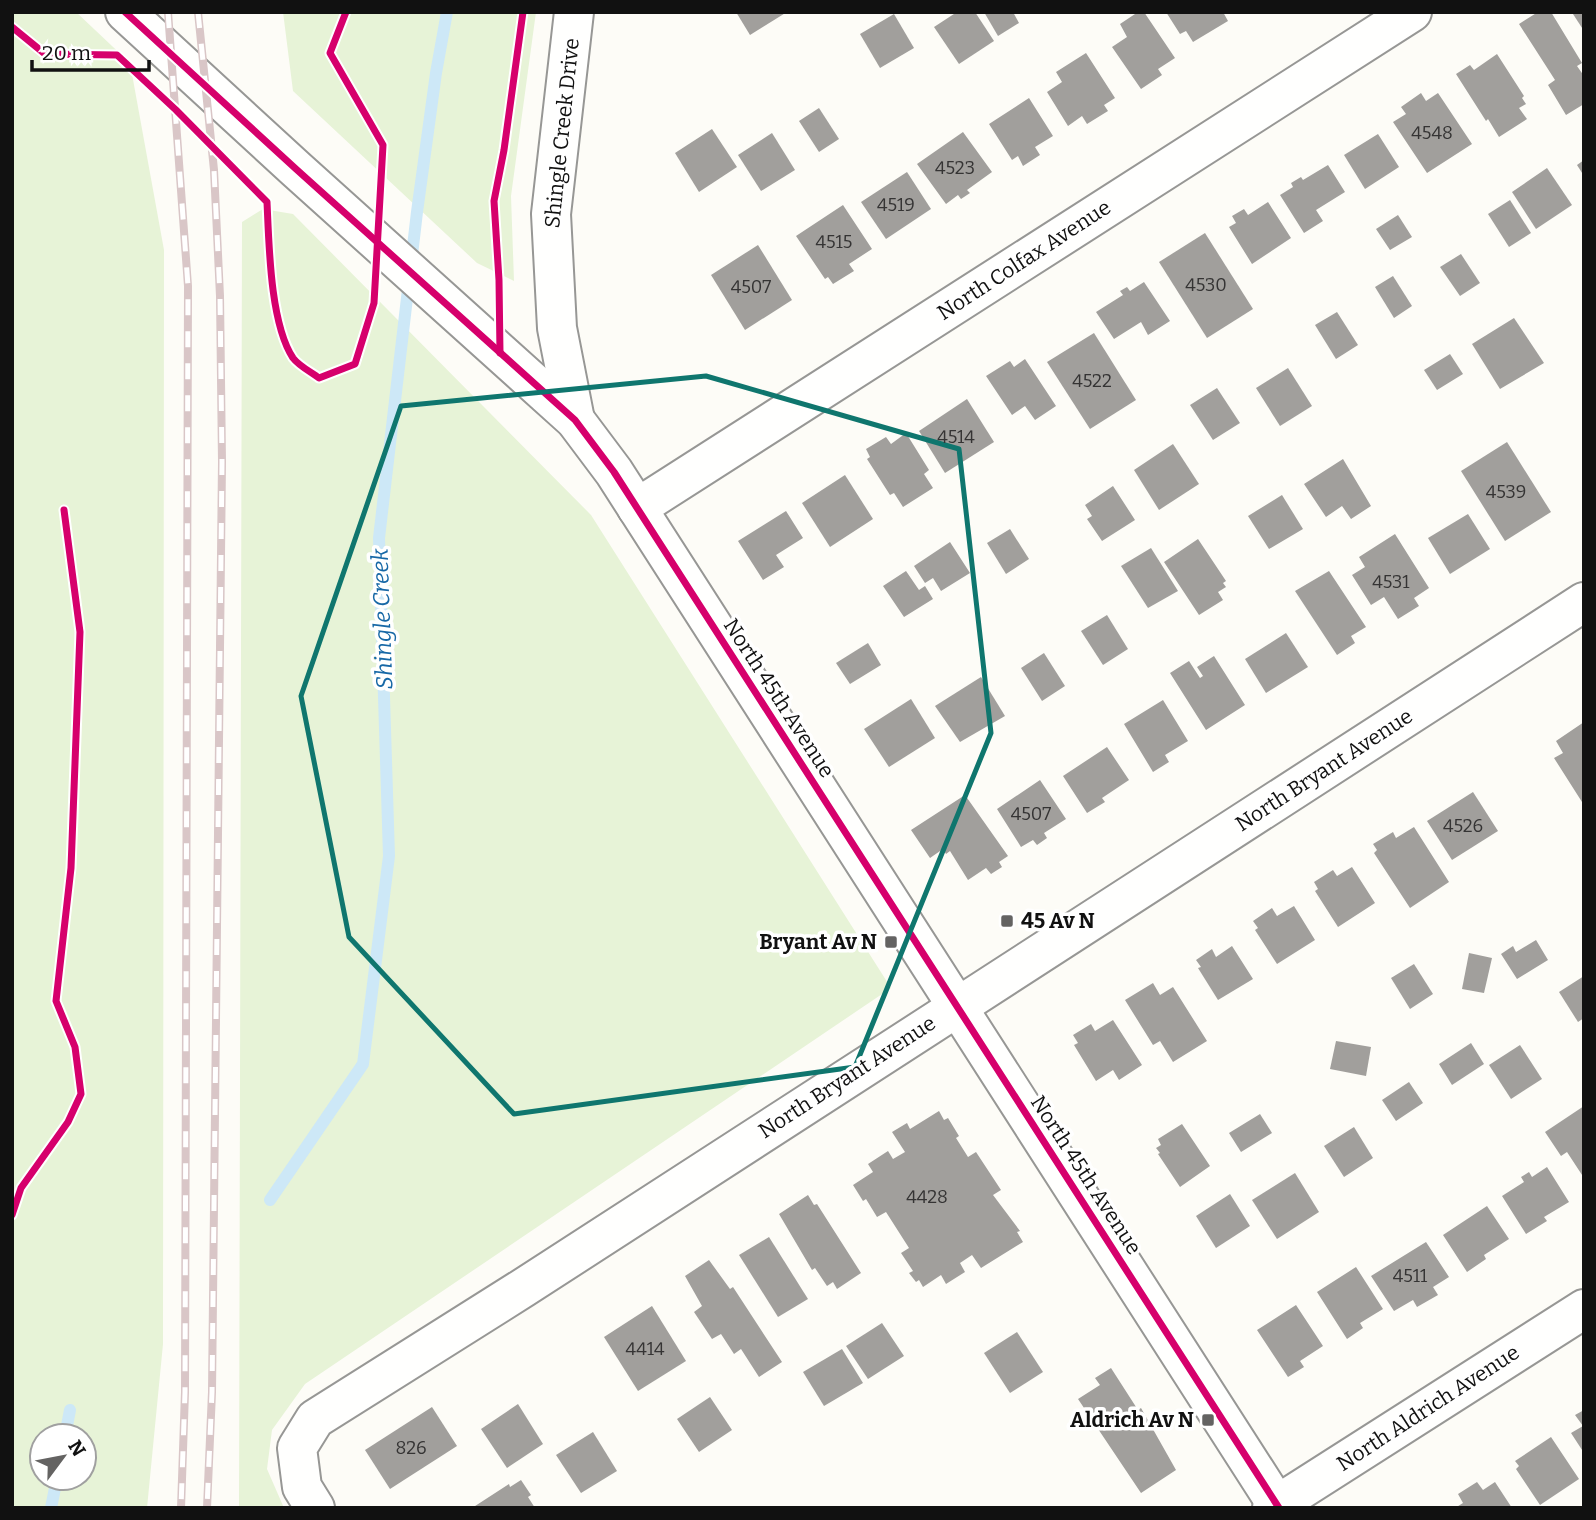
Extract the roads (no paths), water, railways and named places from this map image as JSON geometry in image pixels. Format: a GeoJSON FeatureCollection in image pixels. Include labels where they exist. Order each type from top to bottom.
{"type":"FeatureCollection","features":[{"type":"Feature","properties":{"kind":"street","name":"North 45th Avenue"},"geometry":{"type":"LineString","coordinates":[[125,12],[575,420],[637,508],[1276,1507]]}},
{"type":"Feature","properties":{"kind":"street","name":"Shingle Creek Drive"},"geometry":{"type":"LineString","coordinates":[[574,12],[551,214],[557,328],[575,420]]}},
{"type":"Feature","properties":{"kind":"street","name":"North Colfax Avenue"},"geometry":{"type":"LineString","coordinates":[[637,508],[1412,12]]}},
{"type":"Feature","properties":{"kind":"street","name":"North Bryant Avenue"},"geometry":{"type":"LineString","coordinates":[[314,1508],[302,1487],[297,1448],[315,1419],[523,1288],[1584,602]]}},
{"type":"Feature","properties":{"kind":"street","name":"North Aldrich Avenue"},"geometry":{"type":"LineString","coordinates":[[1276,1507],[1584,1309]]}},
{"type":"Feature","properties":{"kind":"waterway","name":"Shingle Creek"},"geometry":{"type":"LineString","coordinates":[[270,1200],[363,1064],[389,856],[379,538],[417,212],[447,12]]}},
{"type":"Feature","properties":{"kind":"waterway","name":"Shingle Creek"},"geometry":{"type":"LineString","coordinates":[[68,1422],[70,1410]]}},
{"type":"Feature","properties":{"kind":"waterway","name":"Shingle Creek"},"geometry":{"type":"LineString","coordinates":[[51,1508],[54,1492]]}},
{"type":"Feature","properties":{"kind":"railway"},"geometry":{"type":"LineString","coordinates":[[168,12],[188,286],[185,1392],[181,1508]]}},
{"type":"Feature","properties":{"kind":"railway"},"geometry":{"type":"LineString","coordinates":[[198,12],[214,170],[220,296],[222,462],[212,1392],[207,1508]]}},
{"type":"Feature","properties":{"kind":"place","name":"45 Av N"},"geometry":{"type":"Point","coordinates":[1007,921]}},
{"type":"Feature","properties":{"kind":"place","name":"Bryant Av N"},"geometry":{"type":"Point","coordinates":[891,942]}},
{"type":"Feature","properties":{"kind":"place","name":"Aldrich Av N"},"geometry":{"type":"Point","coordinates":[1208,1420]}}]}
